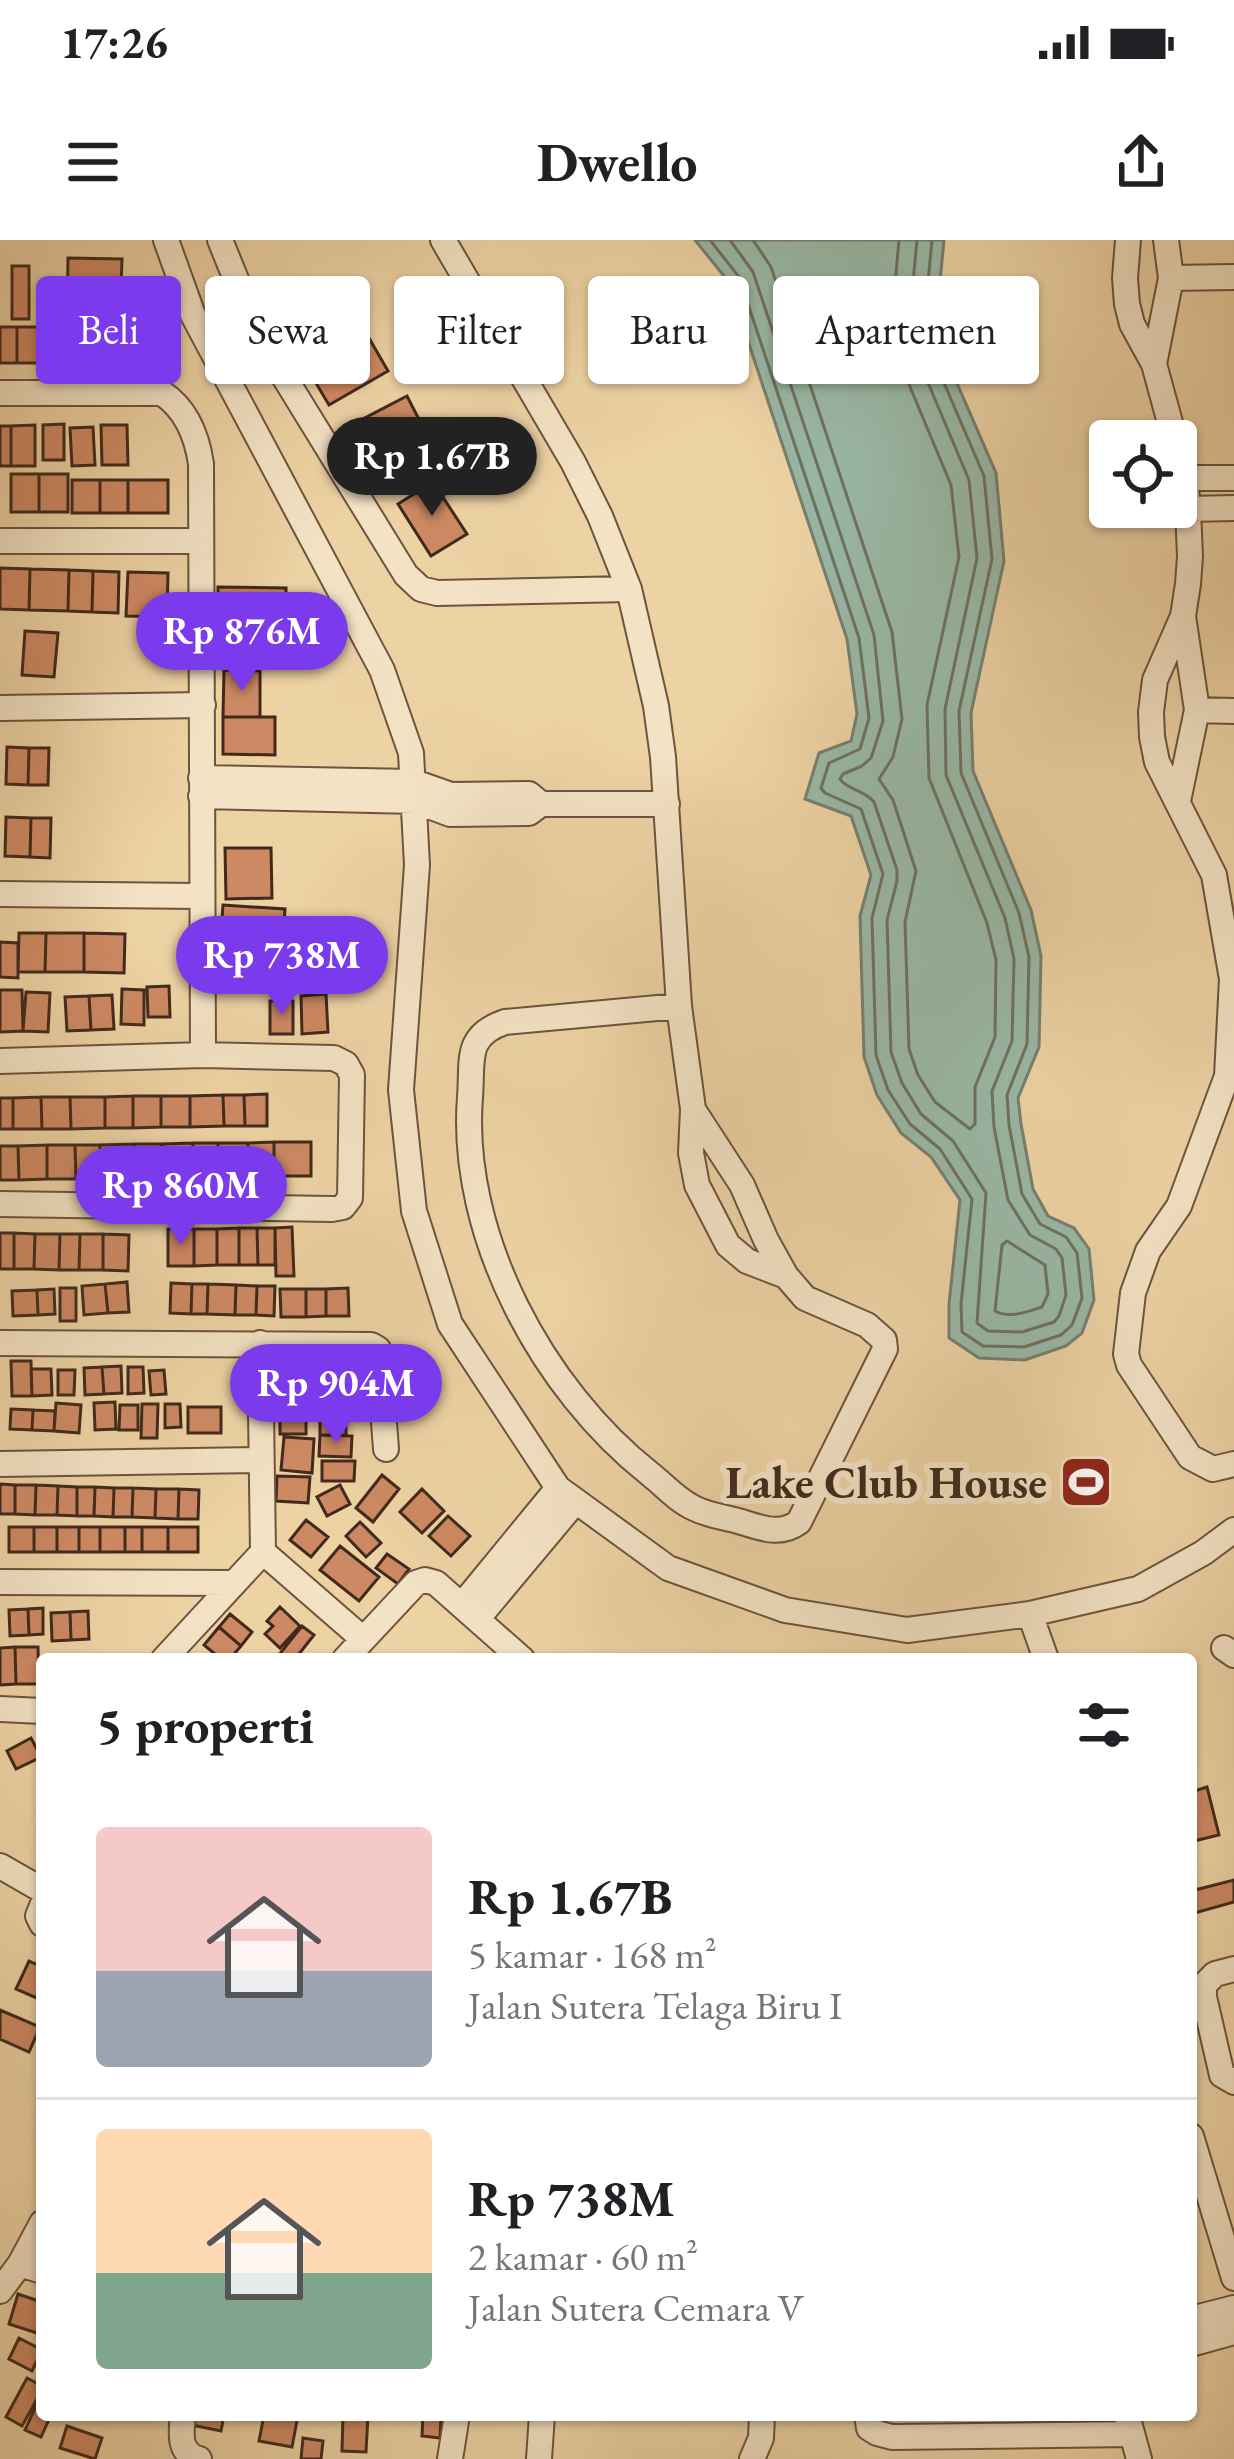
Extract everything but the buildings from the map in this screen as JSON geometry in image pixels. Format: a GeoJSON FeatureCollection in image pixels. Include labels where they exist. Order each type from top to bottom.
{"type":"FeatureCollection","features":[{"type":"Feature","properties":{"kind":"street"},"geometry":{"type":"LineString","coordinates":[[166,240],[193,315],[382,670],[411,753],[417,865],[401,1090],[414,1211],[450,1324],[567,1495],[668,1568],[785,1610],[907,1630],[1030,1614],[1138,1589],[1234,1530]]}},
{"type":"Feature","properties":{"kind":"street"},"geometry":{"type":"LineString","coordinates":[[220,240],[260,336],[406,575],[421,589],[629,590]]}},
{"type":"Feature","properties":{"kind":"street"},"geometry":{"type":"LineString","coordinates":[[443,240],[573,462],[629,590],[656,706],[697,1185],[728,1245],[747,1261],[786,1276]]}},
{"type":"Feature","properties":{"kind":"street"},"geometry":{"type":"LineString","coordinates":[[1128,240],[1127,304],[1132,324],[1154,364],[1170,420]]}},
{"type":"Feature","properties":{"kind":"street"},"geometry":{"type":"LineString","coordinates":[[1154,364],[1171,278],[1166,240]]}},
{"type":"Feature","properties":{"kind":"street"},"geometry":{"type":"LineString","coordinates":[[1171,278],[1234,277]]}},
{"type":"Feature","properties":{"kind":"street"},"geometry":{"type":"LineString","coordinates":[[0,393],[162,393],[177,403],[197,441],[201,464],[203,1055]]}},
{"type":"Feature","properties":{"kind":"street"},"geometry":{"type":"LineString","coordinates":[[1197,478],[1234,478]]}},
{"type":"Feature","properties":{"kind":"street"},"geometry":{"type":"LineString","coordinates":[[1197,508],[1234,508]]}},
{"type":"Feature","properties":{"kind":"street"},"geometry":{"type":"LineString","coordinates":[[1178,801],[1197,710],[1183,616],[1189,528]]}},
{"type":"Feature","properties":{"kind":"street"},"geometry":{"type":"LineString","coordinates":[[0,541],[200,541]]}},
{"type":"Feature","properties":{"kind":"street"},"geometry":{"type":"LineString","coordinates":[[1183,616],[1155,680],[1152,737],[1157,762],[1214,875],[1232,979],[1227,1076],[1179,1206],[1148,1251],[1133,1293],[1126,1354],[1190,1457],[1224,1467]]}},
{"type":"Feature","properties":{"kind":"street"},"geometry":{"type":"LineString","coordinates":[[0,708],[203,705]]}},
{"type":"Feature","properties":{"kind":"street"},"geometry":{"type":"LineString","coordinates":[[1197,710],[1234,711]]}},
{"type":"Feature","properties":{"kind":"street"},"geometry":{"type":"LineString","coordinates":[[201,787],[414,792],[451,805],[529,813],[542,804],[667,804]]}},
{"type":"Feature","properties":{"kind":"street"},"geometry":{"type":"LineString","coordinates":[[0,894],[201,896]]}},
{"type":"Feature","properties":{"kind":"street"},"geometry":{"type":"LineString","coordinates":[[679,1006],[505,1022],[486,1029],[474,1044],[467,1129],[475,1191],[500,1274],[550,1364],[616,1447],[693,1508],[773,1531],[790,1529],[799,1522],[886,1349],[884,1340],[867,1325],[805,1298],[786,1276],[742,1185],[693,1109]]}},
{"type":"Feature","properties":{"kind":"street"},"geometry":{"type":"LineString","coordinates":[[0,1060],[203,1055],[334,1058],[346,1064],[352,1075],[350,1198],[343,1207],[0,1204]]}},
{"type":"Feature","properties":{"kind":"street"},"geometry":{"type":"LineString","coordinates":[[0,1343],[371,1346],[378,1349],[386,1449]]}},
{"type":"Feature","properties":{"kind":"street"},"geometry":{"type":"LineString","coordinates":[[169,1653],[263,1552],[260,1343]]}},
{"type":"Feature","properties":{"kind":"street"},"geometry":{"type":"LineString","coordinates":[[0,1464],[261,1460]]}},
{"type":"Feature","properties":{"kind":"street"},"geometry":{"type":"LineString","coordinates":[[470,1611],[567,1495]]}},
{"type":"Feature","properties":{"kind":"street"},"geometry":{"type":"LineString","coordinates":[[263,1552],[363,1640]]}},
{"type":"Feature","properties":{"kind":"street"},"geometry":{"type":"LineString","coordinates":[[351,1653],[416,1582],[425,1580],[436,1583],[516,1653]]}},
{"type":"Feature","properties":{"kind":"street"},"geometry":{"type":"LineString","coordinates":[[0,1582],[232,1583]]}},
{"type":"Feature","properties":{"kind":"street"},"geometry":{"type":"LineString","coordinates":[[1030,1614],[1044,1653]]}},
{"type":"Feature","properties":{"kind":"street"},"geometry":{"type":"LineString","coordinates":[[0,1709],[36,1711]]}},
{"type":"Feature","properties":{"kind":"street"},"geometry":{"type":"LineString","coordinates":[[0,1866],[36,1887]]}},
{"type":"Feature","properties":{"kind":"street"},"geometry":{"type":"LineString","coordinates":[[1232,2082],[1222,2074],[1204,1984],[1215,1974],[1234,1969]]}},
{"type":"Feature","properties":{"kind":"street"},"geometry":{"type":"LineString","coordinates":[[1197,2156],[1234,2278]]}},
{"type":"Feature","properties":{"kind":"street"},"geometry":{"type":"LineString","coordinates":[[0,2291],[31,2267]]}},
{"type":"Feature","properties":{"kind":"street"},"geometry":{"type":"LineString","coordinates":[[1197,2317],[1234,2308]]}},
{"type":"Feature","properties":{"kind":"street"},"geometry":{"type":"LineString","coordinates":[[1197,2342],[1234,2332]]}},
{"type":"Feature","properties":{"kind":"street"},"geometry":{"type":"LineString","coordinates":[[183,2421],[183,2447],[199,2459]]}},
{"type":"Feature","properties":{"kind":"street"},"geometry":{"type":"LineString","coordinates":[[450,2459],[456,2421]]}},
{"type":"Feature","properties":{"kind":"street"},"geometry":{"type":"LineString","coordinates":[[539,2459],[542,2421]]}},
{"type":"Feature","properties":{"kind":"street"},"geometry":{"type":"LineString","coordinates":[[752,2459],[762,2421]]}},
{"type":"Feature","properties":{"kind":"street"},"geometry":{"type":"LineString","coordinates":[[872,2424],[892,2437],[1129,2425],[1139,2459]]}},
{"type":"Feature","properties":{"kind":"water"},"geometry":{"type":"Polygon","coordinates":[[[695,240],[944,240],[940,276],[773,276],[773,384],[957,384],[996,473],[1004,561],[971,713],[973,771],[1031,910],[1041,956],[1039,1047],[1018,1098],[1033,1189],[1048,1216],[1074,1228],[1089,1249],[1094,1300],[1082,1333],[1066,1346],[1025,1360],[979,1358],[949,1338],[960,1200],[931,1157],[901,1133],[877,1095],[864,1057],[860,916],[871,875],[851,816],[805,799],[819,753],[851,741],[857,714],[847,639],[749,344],[749,276],[724,276],[695,240]]]}},
{"type":"Feature","properties":{"kind":"place","name":"Lake Club House"},"geometry":{"type":"Point","coordinates":[1086,1482]}}]}
